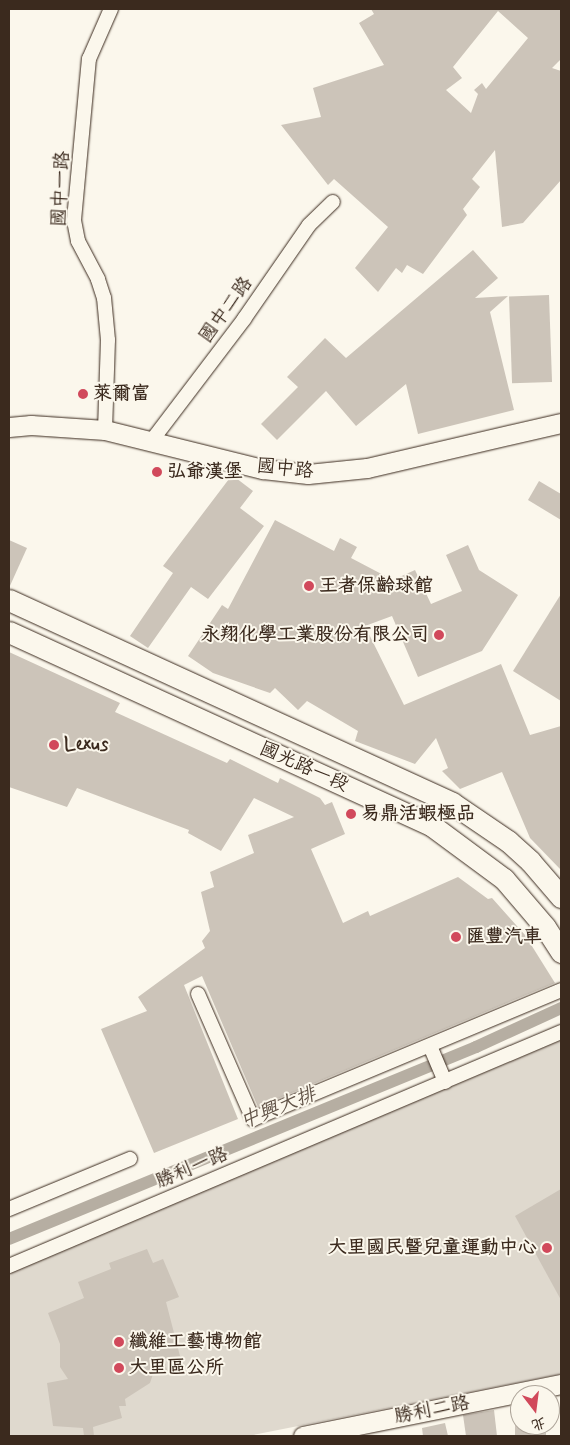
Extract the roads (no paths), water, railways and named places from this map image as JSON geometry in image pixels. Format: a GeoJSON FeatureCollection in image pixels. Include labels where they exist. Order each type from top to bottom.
{"type":"FeatureCollection","features":[{"type":"Feature","properties":{"kind":"main road","name":"國光路一段"},"geometry":{"type":"LineString","coordinates":[[9,600],[452,803],[508,841],[530,861],[561,897]]}},
{"type":"Feature","properties":{"kind":"main road","name":"國光路一段"},"geometry":{"type":"LineString","coordinates":[[9,632],[431,825],[504,879],[545,927],[561,952]]}},
{"type":"Feature","properties":{"kind":"street","name":"國中一路"},"geometry":{"type":"LineString","coordinates":[[105,430],[108,340],[104,298],[98,279],[78,241],[74,220],[89,59],[111,9]]}},
{"type":"Feature","properties":{"kind":"street","name":"國中二路"},"geometry":{"type":"LineString","coordinates":[[150,442],[244,319],[309,225],[333,202]]}},
{"type":"Feature","properties":{"kind":"street","name":"國中路"},"geometry":{"type":"LineString","coordinates":[[9,427],[31,425],[105,430],[263,469],[308,474],[367,468],[561,423]]}},
{"type":"Feature","properties":{"kind":"street"},"geometry":{"type":"LineString","coordinates":[[198,994],[253,1119],[561,990]]}},
{"type":"Feature","properties":{"kind":"street","name":"勝利一路"},"geometry":{"type":"LineString","coordinates":[[9,1266],[561,1032]]}},
{"type":"Feature","properties":{"kind":"street"},"geometry":{"type":"LineString","coordinates":[[430,1046],[445,1082]]}},
{"type":"Feature","properties":{"kind":"street"},"geometry":{"type":"LineString","coordinates":[[9,1209],[130,1159]]}},
{"type":"Feature","properties":{"kind":"street","name":"勝利二路"},"geometry":{"type":"LineString","coordinates":[[303,1436],[561,1384]]}},
{"type":"Feature","properties":{"kind":"waterway","name":"中興大排"},"geometry":{"type":"LineString","coordinates":[[9,1239],[476,1047],[561,1008]]}},
{"type":"Feature","properties":{"kind":"place","name":"萊爾富"},"geometry":{"type":"Point","coordinates":[83,394]}},
{"type":"Feature","properties":{"kind":"place","name":"弘爺漢堡"},"geometry":{"type":"Point","coordinates":[157,472]}},
{"type":"Feature","properties":{"kind":"place","name":"王者保齡球館"},"geometry":{"type":"Point","coordinates":[309,586]}},
{"type":"Feature","properties":{"kind":"place","name":"永翔化學工業股份有限公司"},"geometry":{"type":"Point","coordinates":[439,635]}},
{"type":"Feature","properties":{"kind":"place","name":"Lexus"},"geometry":{"type":"Point","coordinates":[54,745]}},
{"type":"Feature","properties":{"kind":"place","name":"易鼎活蝦極品"},"geometry":{"type":"Point","coordinates":[351,814]}},
{"type":"Feature","properties":{"kind":"place","name":"匯豐汽車"},"geometry":{"type":"Point","coordinates":[456,937]}},
{"type":"Feature","properties":{"kind":"place","name":"大里國民暨兒童運動中心"},"geometry":{"type":"Point","coordinates":[547,1248]}},
{"type":"Feature","properties":{"kind":"place","name":"纖維工藝博物館"},"geometry":{"type":"Point","coordinates":[119,1342]}},
{"type":"Feature","properties":{"kind":"place","name":"大里區公所"},"geometry":{"type":"Point","coordinates":[119,1368]}}]}
